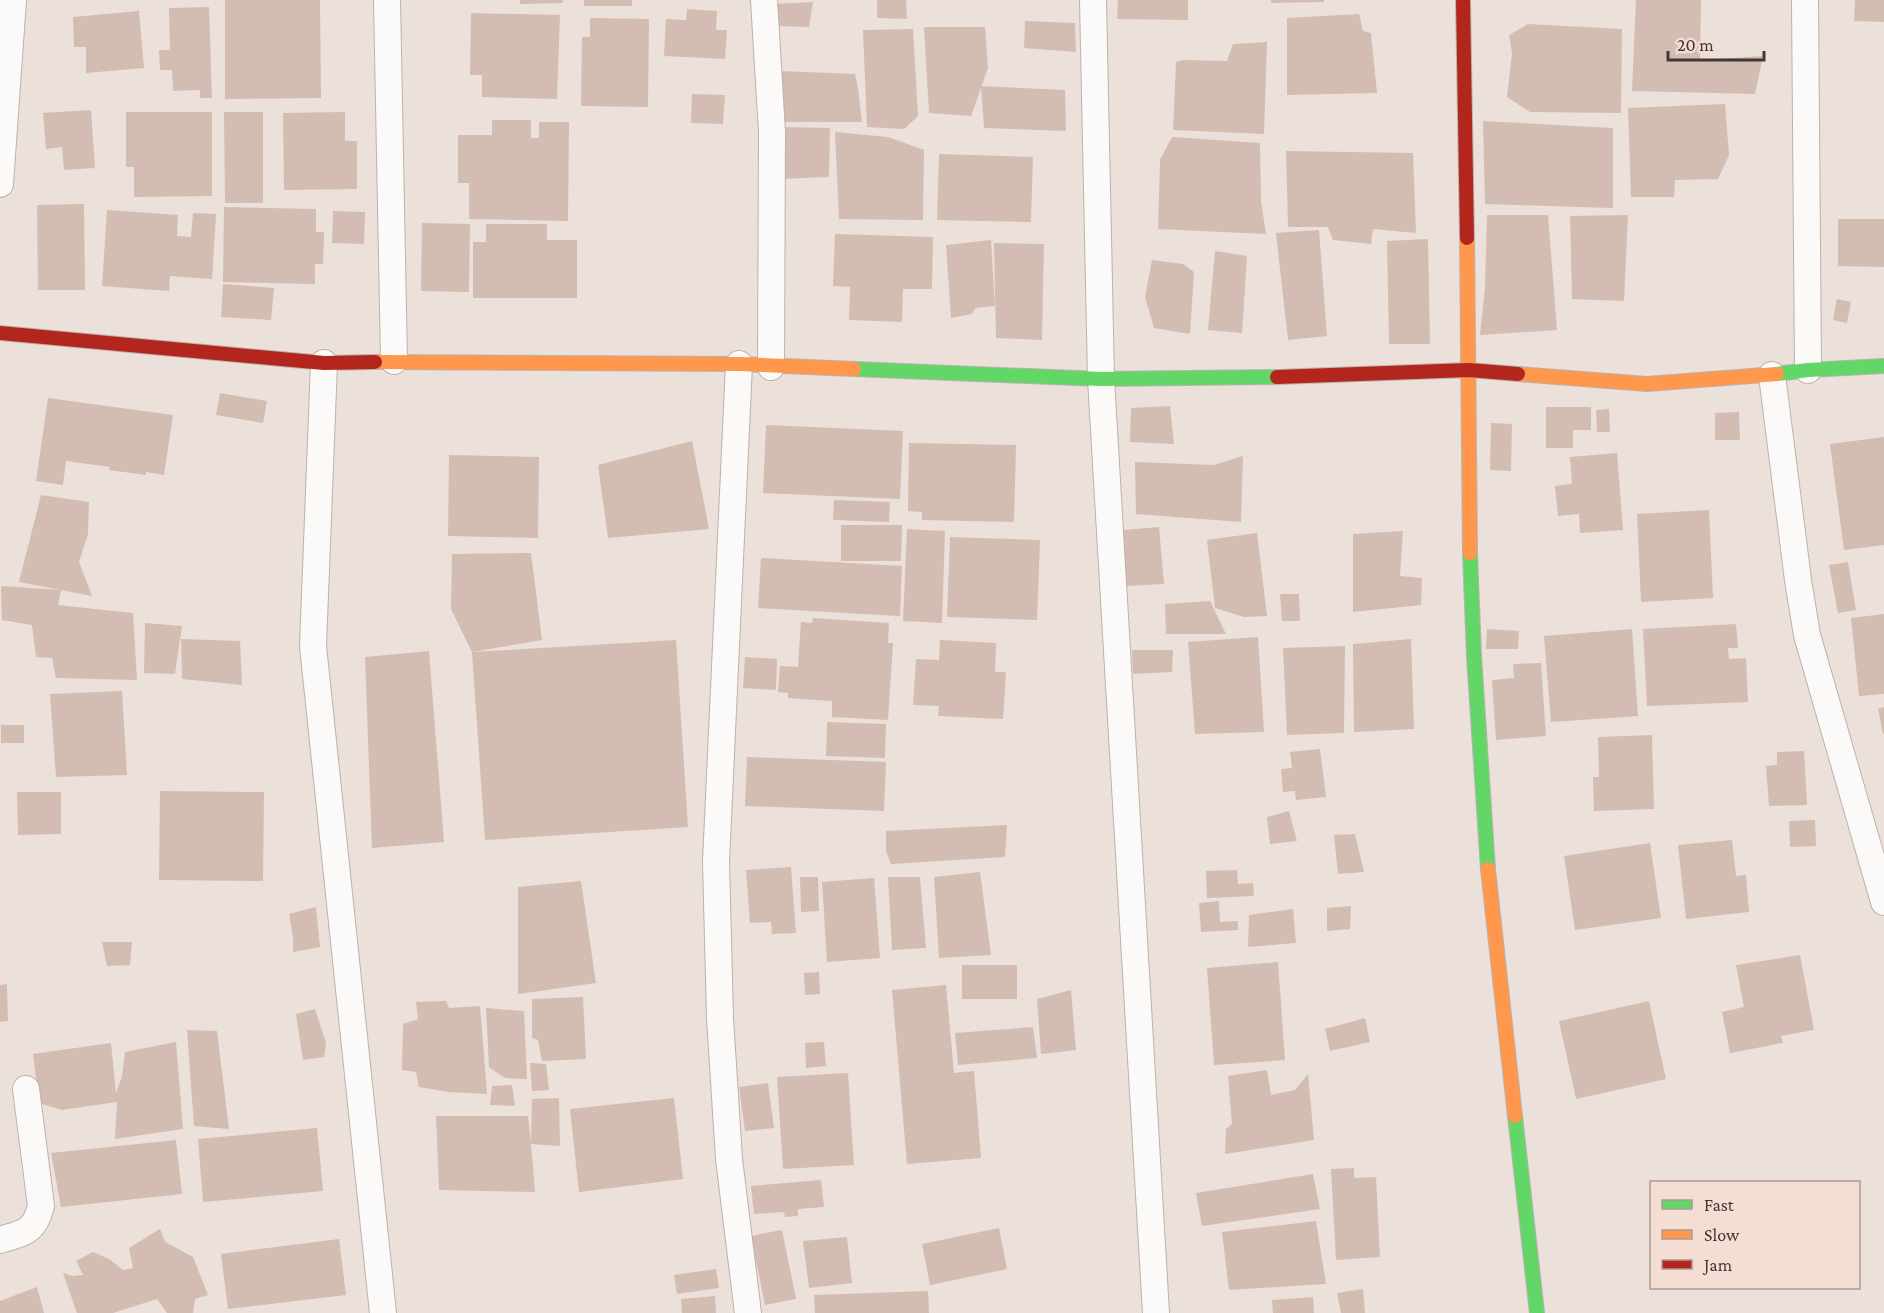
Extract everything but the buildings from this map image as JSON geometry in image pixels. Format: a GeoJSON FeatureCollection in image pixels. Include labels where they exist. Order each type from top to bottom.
{"type":"FeatureCollection","features":[{"type":"Feature","properties":{"kind":"street"},"geometry":{"type":"LineString","coordinates":[[0,184],[13,0]]}},
{"type":"Feature","properties":{"kind":"street"},"geometry":{"type":"LineString","coordinates":[[387,0],[394,361]]}},
{"type":"Feature","properties":{"kind":"street"},"geometry":{"type":"LineString","coordinates":[[764,0],[772,132],[771,367]]}},
{"type":"Feature","properties":{"kind":"street"},"geometry":{"type":"LineString","coordinates":[[1093,0],[1101,379],[1156,1313]]}},
{"type":"Feature","properties":{"kind":"street"},"geometry":{"type":"LineString","coordinates":[[1463,0],[1469,370],[1469,531],[1474,656],[1489,879],[1537,1313]]}},
{"type":"Feature","properties":{"kind":"street"},"geometry":{"type":"LineString","coordinates":[[1805,0],[1808,370]]}},
{"type":"Feature","properties":{"kind":"street"},"geometry":{"type":"LineString","coordinates":[[0,333],[324,363],[394,361],[740,364],[1101,379],[1262,378],[1469,370],[1647,384],[1884,366]]}},
{"type":"Feature","properties":{"kind":"street"},"geometry":{"type":"LineString","coordinates":[[324,363],[313,645],[383,1313]]}},
{"type":"Feature","properties":{"kind":"street"},"geometry":{"type":"LineString","coordinates":[[740,364],[716,862],[720,1018],[729,1159],[748,1313]]}},
{"type":"Feature","properties":{"kind":"street"},"geometry":{"type":"LineString","coordinates":[[1772,375],[1807,635],[1884,902]]}},
{"type":"Feature","properties":{"kind":"street"},"geometry":{"type":"LineString","coordinates":[[0,1240],[26,1232],[37,1222],[41,1206],[26,1089]]}},
{"type":"Feature","properties":{"kind":"traffic: fast"},"geometry":{"type":"LineString","coordinates":[[1777,374],[1884,366]]}},
{"type":"Feature","properties":{"kind":"traffic: fast"},"geometry":{"type":"LineString","coordinates":[[854,369],[1101,379],[1277,377]]}},
{"type":"Feature","properties":{"kind":"traffic: fast"},"geometry":{"type":"LineString","coordinates":[[1470,553],[1474,656],[1488,869]]}},
{"type":"Feature","properties":{"kind":"traffic: fast"},"geometry":{"type":"LineString","coordinates":[[1515,1116],[1537,1313]]}},
{"type":"Feature","properties":{"kind":"traffic: slow"},"geometry":{"type":"LineString","coordinates":[[1467,238],[1470,553]]}},
{"type":"Feature","properties":{"kind":"traffic: slow"},"geometry":{"type":"LineString","coordinates":[[375,362],[739,364],[854,369]]}},
{"type":"Feature","properties":{"kind":"traffic: slow"},"geometry":{"type":"LineString","coordinates":[[1518,374],[1647,384],[1777,374]]}},
{"type":"Feature","properties":{"kind":"traffic: slow"},"geometry":{"type":"LineString","coordinates":[[1488,869],[1515,1116]]}},
{"type":"Feature","properties":{"kind":"traffic: jam"},"geometry":{"type":"LineString","coordinates":[[1463,0],[1467,238]]}},
{"type":"Feature","properties":{"kind":"traffic: jam"},"geometry":{"type":"LineString","coordinates":[[0,333],[324,363],[375,362]]}},
{"type":"Feature","properties":{"kind":"traffic: jam"},"geometry":{"type":"LineString","coordinates":[[1277,377],[1469,370],[1518,374]]}}]}
